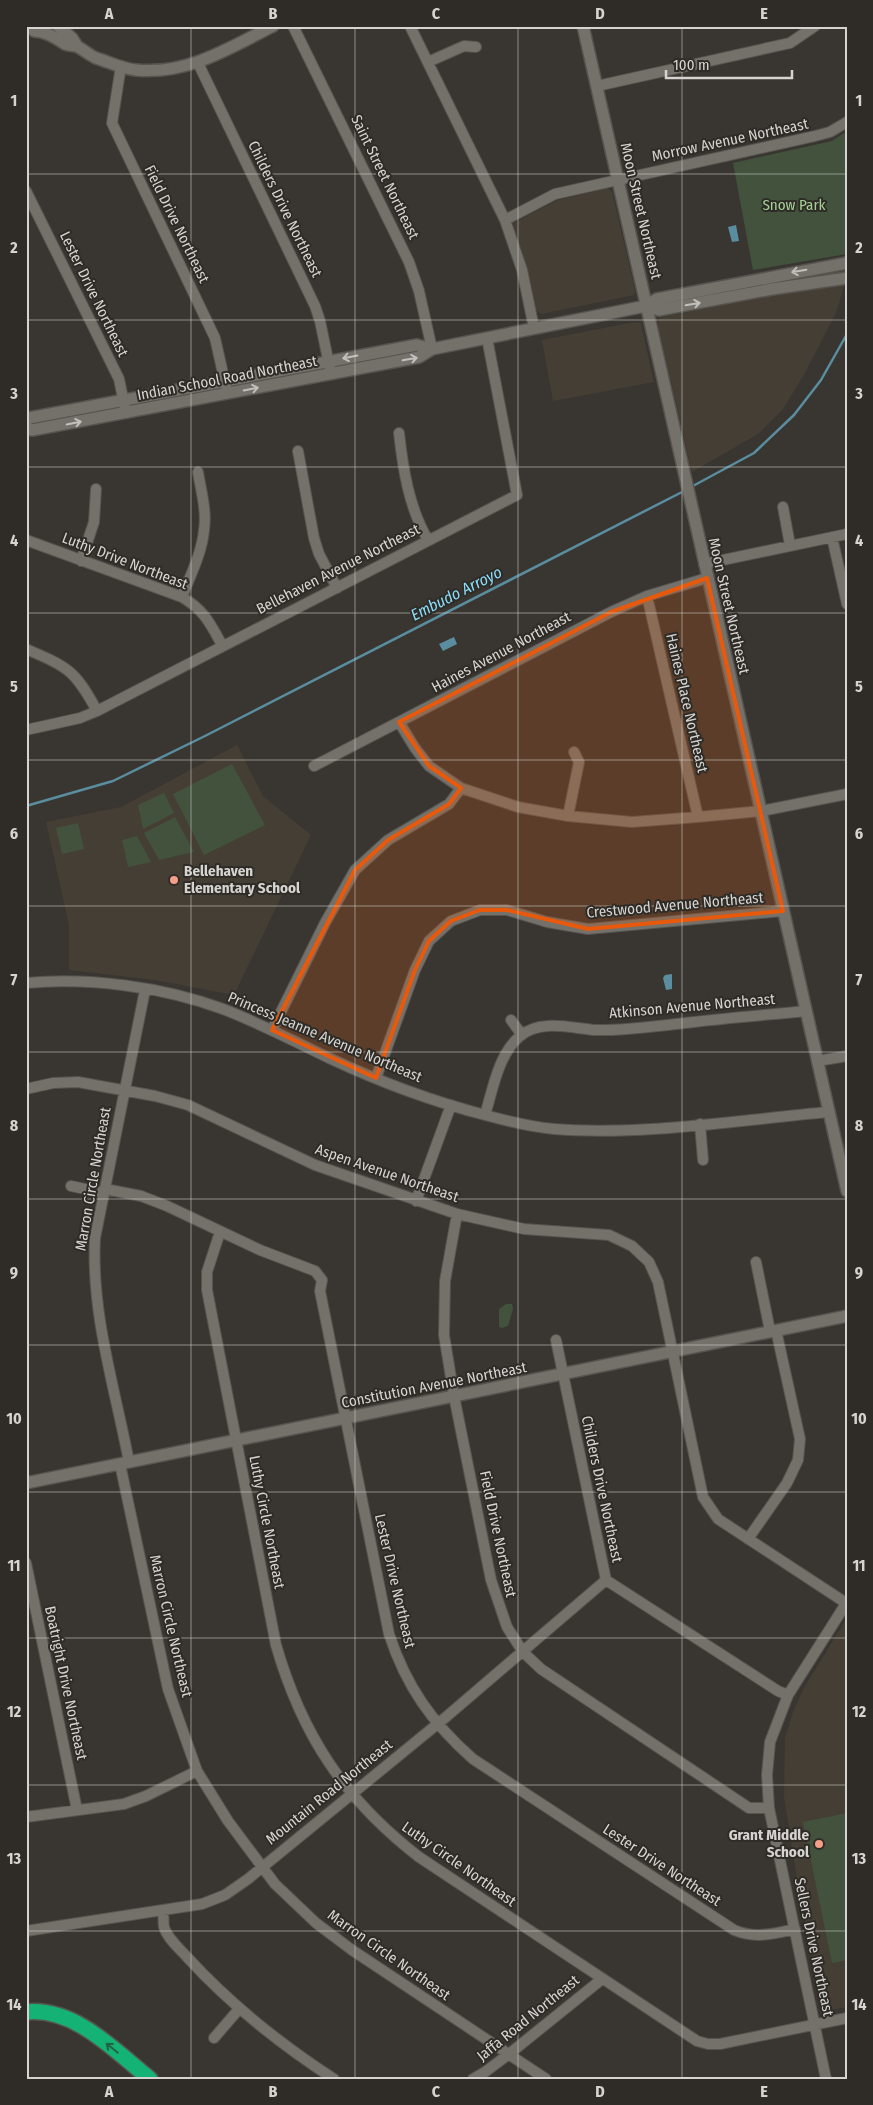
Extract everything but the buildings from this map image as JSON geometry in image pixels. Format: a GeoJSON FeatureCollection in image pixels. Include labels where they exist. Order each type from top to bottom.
{"type":"FeatureCollection","features":[{"type":"Feature","properties":{"kind":"highway"},"geometry":{"type":"LineString","coordinates":[[26,2012],[38,2011],[65,2017],[92,2032],[150,2079]]}},
{"type":"Feature","properties":{"kind":"street"},"geometry":{"type":"LineString","coordinates":[[58,26],[72,38],[77,46],[93,56],[135,70],[173,69],[198,63],[273,26]]}},
{"type":"Feature","properties":{"kind":"street","name":"Saint Street Northeast"},"geometry":{"type":"LineString","coordinates":[[293,26],[409,262],[419,291],[432,348]]}},
{"type":"Feature","properties":{"kind":"street"},"geometry":{"type":"LineString","coordinates":[[410,26],[505,220],[522,270],[534,328]]}},
{"type":"Feature","properties":{"kind":"street","name":"Moon Street Northeast"},"geometry":{"type":"LineString","coordinates":[[583,26],[847,1192]]}},
{"type":"Feature","properties":{"kind":"street"},"geometry":{"type":"LineString","coordinates":[[597,86],[790,43],[815,26]]}},
{"type":"Feature","properties":{"kind":"street"},"geometry":{"type":"LineString","coordinates":[[31,30],[48,33],[66,45],[77,46]]}},
{"type":"Feature","properties":{"kind":"street"},"geometry":{"type":"LineString","coordinates":[[428,62],[464,46],[476,47]]}},
{"type":"Feature","properties":{"kind":"street","name":"Childers Drive Northeast"},"geometry":{"type":"LineString","coordinates":[[198,63],[309,291],[320,321],[331,374]]}},
{"type":"Feature","properties":{"kind":"street","name":"Field Drive Northeast"},"geometry":{"type":"LineString","coordinates":[[121,66],[112,112],[112,123],[215,338],[228,393]]}},
{"type":"Feature","properties":{"kind":"street","name":"Morrow Avenue Northeast"},"geometry":{"type":"LineString","coordinates":[[505,220],[554,194],[815,136],[830,132],[847,122]]}},
{"type":"Feature","properties":{"kind":"street","name":"Lester Drive Northeast"},"geometry":{"type":"LineString","coordinates":[[26,191],[119,379],[126,413]]}},
{"type":"Feature","properties":{"kind":"street","name":"Indian School Road Northeast"},"geometry":{"type":"LineString","coordinates":[[26,421],[29,418],[124,399],[416,345],[432,348],[487,338],[646,306],[656,299],[847,263]]}},
{"type":"Feature","properties":{"kind":"street","name":"Indian School Road Northeast"},"geometry":{"type":"LineString","coordinates":[[646,306],[659,310],[772,289],[847,278]]}},
{"type":"Feature","properties":{"kind":"street","name":"Bellehaven Avenue Northeast"},"geometry":{"type":"LineString","coordinates":[[26,730],[80,718],[97,711],[222,645],[517,495],[487,338]]}},
{"type":"Feature","properties":{"kind":"street","name":"Indian School Road Northeast"},"geometry":{"type":"LineString","coordinates":[[26,428],[32,430],[419,357],[432,348]]}},
{"type":"Feature","properties":{"kind":"street"},"geometry":{"type":"LineString","coordinates":[[399,432],[412,504],[418,524],[428,540]]}},
{"type":"Feature","properties":{"kind":"street"},"geometry":{"type":"LineString","coordinates":[[298,451],[314,538],[337,588]]}},
{"type":"Feature","properties":{"kind":"street"},"geometry":{"type":"LineString","coordinates":[[182,597],[198,557],[204,531],[204,509],[198,472]]}},
{"type":"Feature","properties":{"kind":"street"},"geometry":{"type":"LineString","coordinates":[[81,561],[94,522],[96,489]]}},
{"type":"Feature","properties":{"kind":"street"},"geometry":{"type":"LineString","coordinates":[[783,508],[790,546]]}},
{"type":"Feature","properties":{"kind":"street"},"geometry":{"type":"LineString","coordinates":[[704,564],[847,534]]}},
{"type":"Feature","properties":{"kind":"street"},"geometry":{"type":"LineString","coordinates":[[832,537],[847,604]]}},
{"type":"Feature","properties":{"kind":"street","name":"Luthy Drive Northeast"},"geometry":{"type":"LineString","coordinates":[[26,540],[182,597],[196,606],[207,618],[222,645]]}},
{"type":"Feature","properties":{"kind":"street","name":"Haines Avenue Northeast"},"geometry":{"type":"LineString","coordinates":[[314,766],[602,616],[647,596],[707,578]]}},
{"type":"Feature","properties":{"kind":"street","name":"Haines Place Northeast"},"geometry":{"type":"LineString","coordinates":[[647,596],[698,817]]}},
{"type":"Feature","properties":{"kind":"street"},"geometry":{"type":"LineString","coordinates":[[26,649],[60,664],[72,673],[82,684],[97,711]]}},
{"type":"Feature","properties":{"kind":"street"},"geometry":{"type":"LineString","coordinates":[[399,722],[429,766],[461,788],[518,807],[568,816],[632,822],[698,817],[761,811],[847,794]]}},
{"type":"Feature","properties":{"kind":"street"},"geometry":{"type":"LineString","coordinates":[[568,816],[579,762],[574,752]]}},
{"type":"Feature","properties":{"kind":"street"},"geometry":{"type":"LineString","coordinates":[[272,1030],[325,923],[355,870],[388,840],[449,804],[461,788]]}},
{"type":"Feature","properties":{"kind":"street","name":"Crestwood Avenue Northeast"},"geometry":{"type":"LineString","coordinates":[[376,1078],[415,970],[429,941],[452,920],[480,910],[507,910],[547,922],[588,929],[783,911]]}},
{"type":"Feature","properties":{"kind":"street","name":"Princess Jeanne Avenue Northeast"},"geometry":{"type":"LineString","coordinates":[[26,983],[71,980],[145,990],[203,1003],[272,1030],[376,1078],[451,1105],[485,1115],[560,1129],[629,1130],[828,1112]]}},
{"type":"Feature","properties":{"kind":"street","name":"Marron Circle Northeast"},"geometry":{"type":"LineString","coordinates":[[145,990],[95,1238],[93,1265],[96,1303],[124,1463],[168,1689],[197,1770],[228,1821],[275,1884],[316,1923],[352,1950],[546,2079]]}},
{"type":"Feature","properties":{"kind":"street","name":"Atkinson Avenue Northeast"},"geometry":{"type":"LineString","coordinates":[[522,1035],[540,1028],[557,1026],[596,1030],[643,1028],[806,1011]]}},
{"type":"Feature","properties":{"kind":"street"},"geometry":{"type":"LineString","coordinates":[[485,1115],[500,1067],[509,1048],[522,1035],[512,1020]]}},
{"type":"Feature","properties":{"kind":"street"},"geometry":{"type":"LineString","coordinates":[[817,1062],[847,1056]]}},
{"type":"Feature","properties":{"kind":"street","name":"Aspen Avenue Northeast"},"geometry":{"type":"LineString","coordinates":[[26,1089],[54,1083],[78,1082],[125,1090],[188,1105],[224,1120],[307,1162],[457,1214],[524,1228],[609,1236],[632,1246],[649,1262],[658,1282],[672,1352]]}},
{"type":"Feature","properties":{"kind":"street"},"geometry":{"type":"LineString","coordinates":[[416,1201],[451,1105]]}},
{"type":"Feature","properties":{"kind":"street"},"geometry":{"type":"LineString","coordinates":[[700,1124],[703,1160]]}},
{"type":"Feature","properties":{"kind":"street","name":"Lester Drive Northeast"},"geometry":{"type":"LineString","coordinates":[[71,1186],[141,1196],[167,1206],[220,1232],[315,1271],[322,1280],[320,1291],[344,1418],[389,1634],[404,1673],[424,1707],[437,1723],[474,1759],[734,1930],[747,1936],[764,1936],[795,1929]]}},
{"type":"Feature","properties":{"kind":"street","name":"Field Drive Northeast"},"geometry":{"type":"LineString","coordinates":[[457,1214],[445,1281],[444,1335],[454,1396],[496,1600],[507,1627],[523,1652],[540,1669],[749,1808],[769,1808]]}},
{"type":"Feature","properties":{"kind":"street","name":"Luthy Circle Northeast"},"geometry":{"type":"LineString","coordinates":[[220,1232],[207,1272],[208,1290],[276,1645],[302,1719],[317,1746],[351,1793],[391,1836],[419,1857],[697,2041],[708,2044],[720,2044],[847,2018]]}},
{"type":"Feature","properties":{"kind":"street"},"geometry":{"type":"LineString","coordinates":[[748,1539],[787,1483],[798,1460],[800,1439],[756,1262]]}},
{"type":"Feature","properties":{"kind":"street","name":"Constitution Avenue Northeast"},"geometry":{"type":"LineString","coordinates":[[27,1480],[124,1463],[847,1316]]}},
{"type":"Feature","properties":{"kind":"street","name":"Childers Drive Northeast"},"geometry":{"type":"LineString","coordinates":[[556,1340],[606,1580],[788,1695]]}},
{"type":"Feature","properties":{"kind":"street"},"geometry":{"type":"LineString","coordinates":[[672,1352],[703,1497],[718,1519],[846,1602]]}},
{"type":"Feature","properties":{"kind":"street","name":"Boatright Drive Northeast"},"geometry":{"type":"LineString","coordinates":[[26,1563],[77,1810]]}},
{"type":"Feature","properties":{"kind":"street","name":"Mountain Road Northeast"},"geometry":{"type":"LineString","coordinates":[[26,1931],[163,1912],[202,1904],[225,1894],[262,1867],[437,1723],[606,1580]]}},
{"type":"Feature","properties":{"kind":"street","name":"Sellers Drive Northeast"},"geometry":{"type":"LineString","coordinates":[[826,2079],[769,1808],[767,1775],[770,1742],[788,1695],[846,1602]]}},
{"type":"Feature","properties":{"kind":"street"},"geometry":{"type":"LineString","coordinates":[[26,1817],[124,1804],[146,1796],[197,1770]]}},
{"type":"Feature","properties":{"kind":"street"},"geometry":{"type":"LineString","coordinates":[[163,1912],[164,1928],[173,1942],[208,1979],[239,2009],[296,2055],[334,2079]]}},
{"type":"Feature","properties":{"kind":"street","name":"Jaffa Road Northeast"},"geometry":{"type":"LineString","coordinates":[[473,2079],[509,2054],[602,1979]]}},
{"type":"Feature","properties":{"kind":"street"},"geometry":{"type":"LineString","coordinates":[[214,2038],[239,2009]]}},
{"type":"Feature","properties":{"kind":"highlighted area"},"geometry":{"type":"Polygon","coordinates":[[[707,578],[783,911],[588,929],[507,910],[480,910],[451,921],[429,941],[415,970],[376,1078],[272,1030],[355,870],[388,840],[449,804],[461,788],[429,766],[399,722],[611,612],[707,578]]]}},
{"type":"Feature","properties":{"kind":"shaded area"},"geometry":{"type":"Polygon","coordinates":[[[608,188],[612,192],[635,290],[634,295],[541,314],[533,307],[531,284],[513,227],[514,223],[558,200],[608,188]]]}},
{"type":"Feature","properties":{"kind":"shaded area"},"geometry":{"type":"Polygon","coordinates":[[[845,283],[836,313],[805,373],[783,409],[758,434],[692,472],[658,325],[659,318],[845,283]]]}},
{"type":"Feature","properties":{"kind":"shaded area"},"geometry":{"type":"Polygon","coordinates":[[[635,322],[641,323],[654,382],[553,401],[542,340],[635,322]]]}},
{"type":"Feature","properties":{"kind":"shaded area","name":"Bellehaven Elementary School"},"geometry":{"type":"Polygon","coordinates":[[[237,745],[263,796],[311,835],[234,995],[155,980],[69,970],[69,925],[46,822],[121,807],[237,745]]]}},
{"type":"Feature","properties":{"kind":"shaded area","name":"Grant Middle School"},"geometry":{"type":"Polygon","coordinates":[[[847,1618],[847,2007],[824,2011],[799,1891],[784,1797],[785,1738],[793,1712],[804,1688],[847,1618]]]}},
{"type":"Feature","properties":{"kind":"green space","name":"Snow Park"},"geometry":{"type":"Polygon","coordinates":[[[847,131],[847,254],[753,270],[733,163],[832,141],[847,131]]]}},
{"type":"Feature","properties":{"kind":"green space"},"geometry":{"type":"Polygon","coordinates":[[[232,764],[265,825],[204,855],[173,794],[232,764]]]}},
{"type":"Feature","properties":{"kind":"green space"},"geometry":{"type":"Polygon","coordinates":[[[164,793],[174,813],[143,829],[138,805],[164,793]]]}},
{"type":"Feature","properties":{"kind":"green space"},"geometry":{"type":"Polygon","coordinates":[[[175,817],[194,852],[159,860],[144,833],[175,817]]]}},
{"type":"Feature","properties":{"kind":"green space"},"geometry":{"type":"Polygon","coordinates":[[[78,823],[84,849],[62,854],[56,828],[78,823]]]}},
{"type":"Feature","properties":{"kind":"green space"},"geometry":{"type":"Polygon","coordinates":[[[137,836],[151,862],[128,867],[122,840],[137,836]]]}},
{"type":"Feature","properties":{"kind":"green space"},"geometry":{"type":"Polygon","coordinates":[[[506,1304],[512,1304],[513,1309],[508,1326],[502,1328],[499,1327],[499,1309],[506,1304]]]}},
{"type":"Feature","properties":{"kind":"green space"},"geometry":{"type":"Polygon","coordinates":[[[847,1813],[847,1960],[832,1963],[803,1822],[847,1813]]]}},
{"type":"Feature","properties":{"kind":"water"},"geometry":{"type":"Polygon","coordinates":[[[736,225],[739,241],[732,242],[728,227],[736,225]]]}},
{"type":"Feature","properties":{"kind":"water"},"geometry":{"type":"Polygon","coordinates":[[[454,637],[457,644],[443,651],[439,644],[454,637]]]}},
{"type":"Feature","properties":{"kind":"water"},"geometry":{"type":"Polygon","coordinates":[[[672,974],[672,989],[666,990],[663,978],[665,975],[672,974]]]}},
{"type":"Feature","properties":{"kind":"waterway","name":"Embudo Arroyo"},"geometry":{"type":"LineString","coordinates":[[691,487],[754,453],[794,415],[821,380],[847,334]]}},
{"type":"Feature","properties":{"kind":"waterway","name":"Embudo Arroyo"},"geometry":{"type":"LineString","coordinates":[[26,806],[113,781],[205,736],[684,491]]}},
{"type":"Feature","properties":{"kind":"place","name":"Bellehaven Elementary School"},"geometry":{"type":"Point","coordinates":[174,880]}},
{"type":"Feature","properties":{"kind":"place","name":"Grant Middle School"},"geometry":{"type":"Point","coordinates":[819,1844]}}]}
